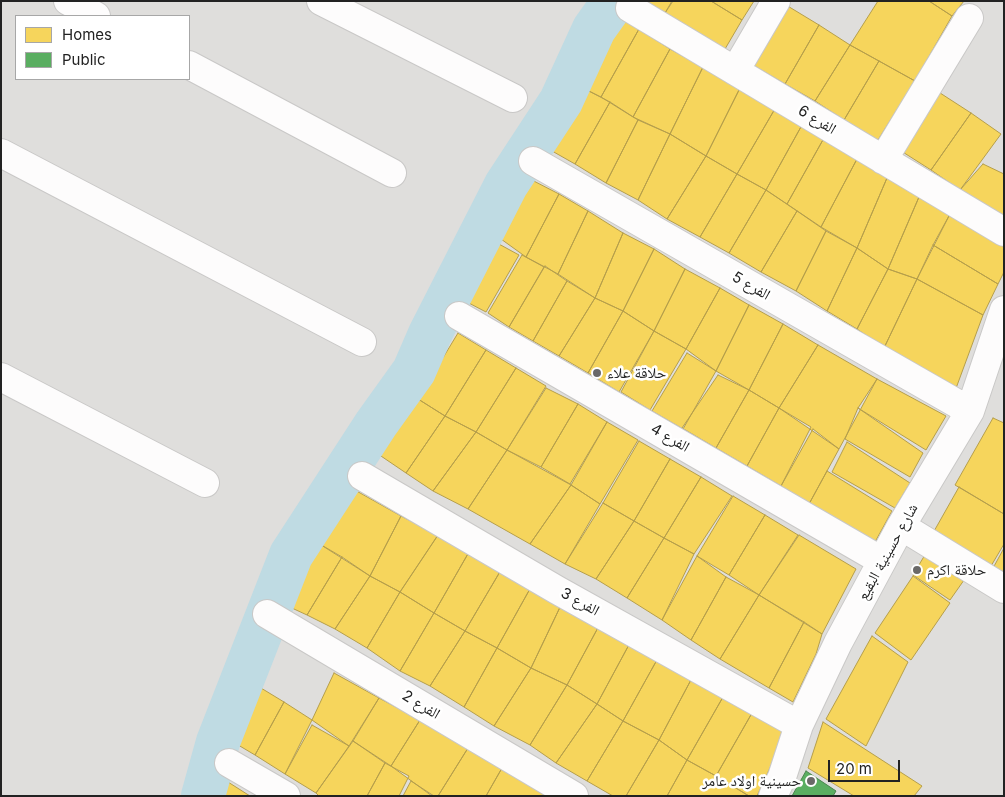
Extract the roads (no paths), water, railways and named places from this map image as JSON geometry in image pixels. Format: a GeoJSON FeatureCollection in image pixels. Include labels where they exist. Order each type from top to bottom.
{"type":"FeatureCollection","features":[{"type":"Feature","properties":{"kind":"street"},"geometry":{"type":"LineString","coordinates":[[68,1],[94,15]]}},
{"type":"Feature","properties":{"kind":"street"},"geometry":{"type":"LineString","coordinates":[[321,1],[512,98]]}},
{"type":"Feature","properties":{"kind":"street"},"geometry":{"type":"LineString","coordinates":[[735,72],[776,1]]}},
{"type":"Feature","properties":{"kind":"street","name":"الفرع 6"},"geometry":{"type":"LineString","coordinates":[[630,8],[1004,232]]}},
{"type":"Feature","properties":{"kind":"street"},"geometry":{"type":"LineString","coordinates":[[883,160],[969,18]]}},
{"type":"Feature","properties":{"kind":"street"},"geometry":{"type":"LineString","coordinates":[[190,66],[392,173]]}},
{"type":"Feature","properties":{"kind":"street"},"geometry":{"type":"LineString","coordinates":[[1,152],[362,342]]}},
{"type":"Feature","properties":{"kind":"street","name":"الفرع 5"},"geometry":{"type":"LineString","coordinates":[[532,161],[970,412]]}},
{"type":"Feature","properties":{"kind":"street","name":"شارع حسينية البقيع"},"geometry":{"type":"LineString","coordinates":[[773,796],[782,777],[799,725],[838,643],[901,526],[970,412],[1004,310]]}},
{"type":"Feature","properties":{"kind":"street","name":"الفرع 4"},"geometry":{"type":"LineString","coordinates":[[459,316],[882,561]]}},
{"type":"Feature","properties":{"kind":"street"},"geometry":{"type":"LineString","coordinates":[[1,377],[205,483]]}},
{"type":"Feature","properties":{"kind":"street","name":"الفرع 3"},"geometry":{"type":"LineString","coordinates":[[362,476],[557,590],[799,725]]}},
{"type":"Feature","properties":{"kind":"street"},"geometry":{"type":"LineString","coordinates":[[901,526],[1004,589]]}},
{"type":"Feature","properties":{"kind":"street","name":"الفرع 2"},"geometry":{"type":"LineString","coordinates":[[267,614],[574,796]]}},
{"type":"Feature","properties":{"kind":"street"},"geometry":{"type":"LineString","coordinates":[[229,763],[286,796]]}},
{"type":"Feature","properties":{"kind":"waterway"},"geometry":{"type":"LineString","coordinates":[[203,796],[218,742],[291,555],[376,424],[414,371],[430,334],[506,185],[561,101],[594,29],[614,1]]}},
{"type":"Feature","properties":{"kind":"place","name":"حلاقة علاء"},"geometry":{"type":"Point","coordinates":[597,373]}},
{"type":"Feature","properties":{"kind":"place","name":"حلاقة اكرم"},"geometry":{"type":"Point","coordinates":[917,570]}},
{"type":"Feature","properties":{"kind":"place","name":"حسينية اولاد عامر"},"geometry":{"type":"Point","coordinates":[811,781]}}]}
